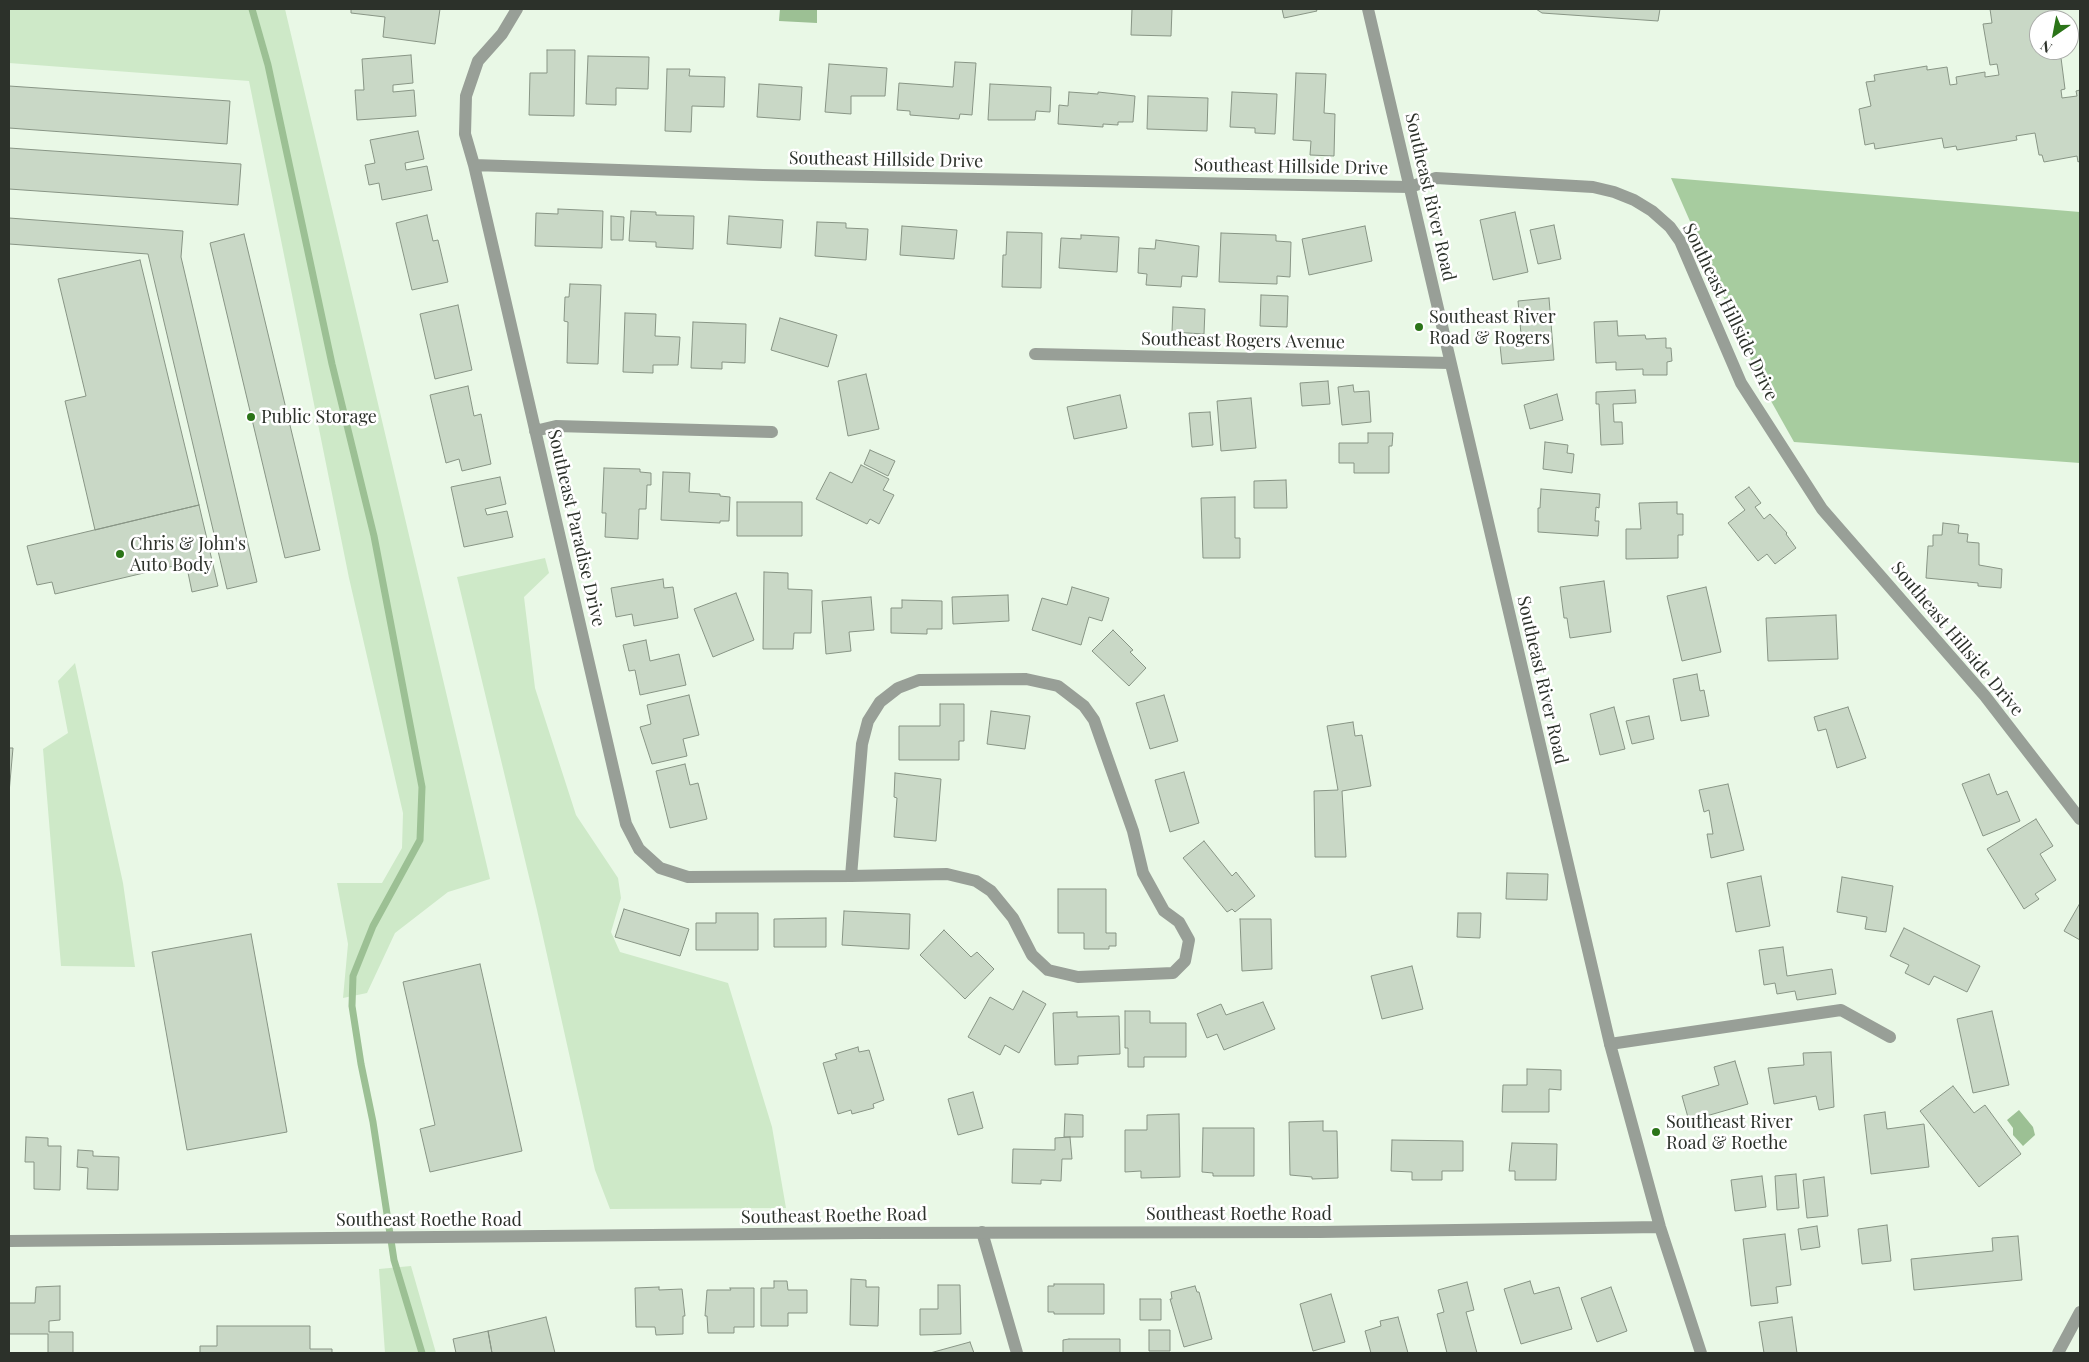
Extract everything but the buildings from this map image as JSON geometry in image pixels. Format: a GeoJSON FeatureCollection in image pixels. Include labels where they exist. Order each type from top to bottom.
{"type":"FeatureCollection","features":[{"type":"Feature","properties":{"kind":"street","name":"Southeast Paradise Drive"},"geometry":{"type":"LineString","coordinates":[[517,9],[502,34],[478,60],[466,96],[465,134],[474,164],[626,824],[639,849],[660,868],[688,877],[851,876],[947,874],[976,882],[990,891],[1013,918],[1032,954],[1048,970],[1078,977],[1173,973],[1185,961],[1189,940],[1179,922],[1164,911],[1144,873],[1133,832],[1094,720],[1084,706],[1058,686],[1026,679],[919,680],[898,688],[880,702],[868,721],[862,744],[851,876]]}},
{"type":"Feature","properties":{"kind":"street","name":"Southeast River Road"},"geometry":{"type":"LineString","coordinates":[[1368,9],[1610,1044],[1660,1227],[1701,1353]]}},
{"type":"Feature","properties":{"kind":"street","name":"Southeast Hillside Drive"},"geometry":{"type":"LineString","coordinates":[[474,164],[763,175],[1410,186],[1436,178],[1593,187],[1614,192],[1634,200],[1652,211],[1670,227],[1680,241],[1741,383],[1822,508],[1985,696],[2080,819]]}},
{"type":"Feature","properties":{"kind":"street","name":"Southeast Rogers Avenue"},"geometry":{"type":"LineString","coordinates":[[1036,354],[1450,363]]}},
{"type":"Feature","properties":{"kind":"street"},"geometry":{"type":"LineString","coordinates":[[535,431],[556,426],[772,432]]}},
{"type":"Feature","properties":{"kind":"street"},"geometry":{"type":"LineString","coordinates":[[1610,1044],[1841,1010],[1890,1037]]}},
{"type":"Feature","properties":{"kind":"street","name":"Southeast Roethe Road"},"geometry":{"type":"LineString","coordinates":[[9,1241],[982,1232],[1320,1232],[1660,1227]]}},
{"type":"Feature","properties":{"kind":"street"},"geometry":{"type":"LineString","coordinates":[[982,1232],[1018,1353]]}},
{"type":"Feature","properties":{"kind":"street"},"geometry":{"type":"LineString","coordinates":[[2058,1353],[2080,1312]]}},
{"type":"Feature","properties":{"kind":"shaded area"},"geometry":{"type":"Polygon","coordinates":[[[9,9],[285,9],[490,879],[448,892],[395,933],[367,993],[343,998],[348,944],[337,883],[382,883],[402,848],[403,813],[349,578],[249,81],[9,63],[9,9]]]}},
{"type":"Feature","properties":{"kind":"shaded area"},"geometry":{"type":"Polygon","coordinates":[[[780,9],[817,9],[817,23],[779,21],[780,9]]]}},
{"type":"Feature","properties":{"kind":"shaded area"},"geometry":{"type":"Polygon","coordinates":[[[1671,178],[2080,212],[2080,463],[1794,442],[1762,385],[1671,178]]]}},
{"type":"Feature","properties":{"kind":"shaded area"},"geometry":{"type":"Polygon","coordinates":[[[545,558],[549,573],[524,597],[535,688],[576,815],[618,878],[621,898],[611,932],[620,952],[728,983],[772,1127],[786,1208],[610,1209],[595,1170],[537,910],[457,577],[545,558]]]}},
{"type":"Feature","properties":{"kind":"shaded area"},"geometry":{"type":"Polygon","coordinates":[[[75,663],[123,883],[135,967],[61,966],[43,749],[68,733],[58,681],[75,663]]]}},
{"type":"Feature","properties":{"kind":"shaded area"},"geometry":{"type":"Polygon","coordinates":[[[2019,1110],[2033,1127],[2035,1135],[2023,1146],[2013,1135],[2013,1128],[2007,1120],[2019,1110]]]}},
{"type":"Feature","properties":{"kind":"shaded area"},"geometry":{"type":"Polygon","coordinates":[[[411,1266],[436,1353],[385,1353],[379,1269],[411,1266]]]}},
{"type":"Feature","properties":{"kind":"waterway"},"geometry":{"type":"LineString","coordinates":[[252,9],[268,65],[332,364],[374,536],[422,787],[420,840],[373,926],[353,976],[352,1006],[373,1122],[394,1260],[422,1353]]}},
{"type":"Feature","properties":{"kind":"place","name":"Southeast River Road & Rogers"},"geometry":{"type":"Point","coordinates":[1419,327]}},
{"type":"Feature","properties":{"kind":"place","name":"Public Storage"},"geometry":{"type":"Point","coordinates":[251,417]}},
{"type":"Feature","properties":{"kind":"place","name":"Chris & John's Auto Body"},"geometry":{"type":"Point","coordinates":[120,554]}},
{"type":"Feature","properties":{"kind":"place","name":"Southeast River Road & Roethe"},"geometry":{"type":"Point","coordinates":[1656,1132]}}]}
